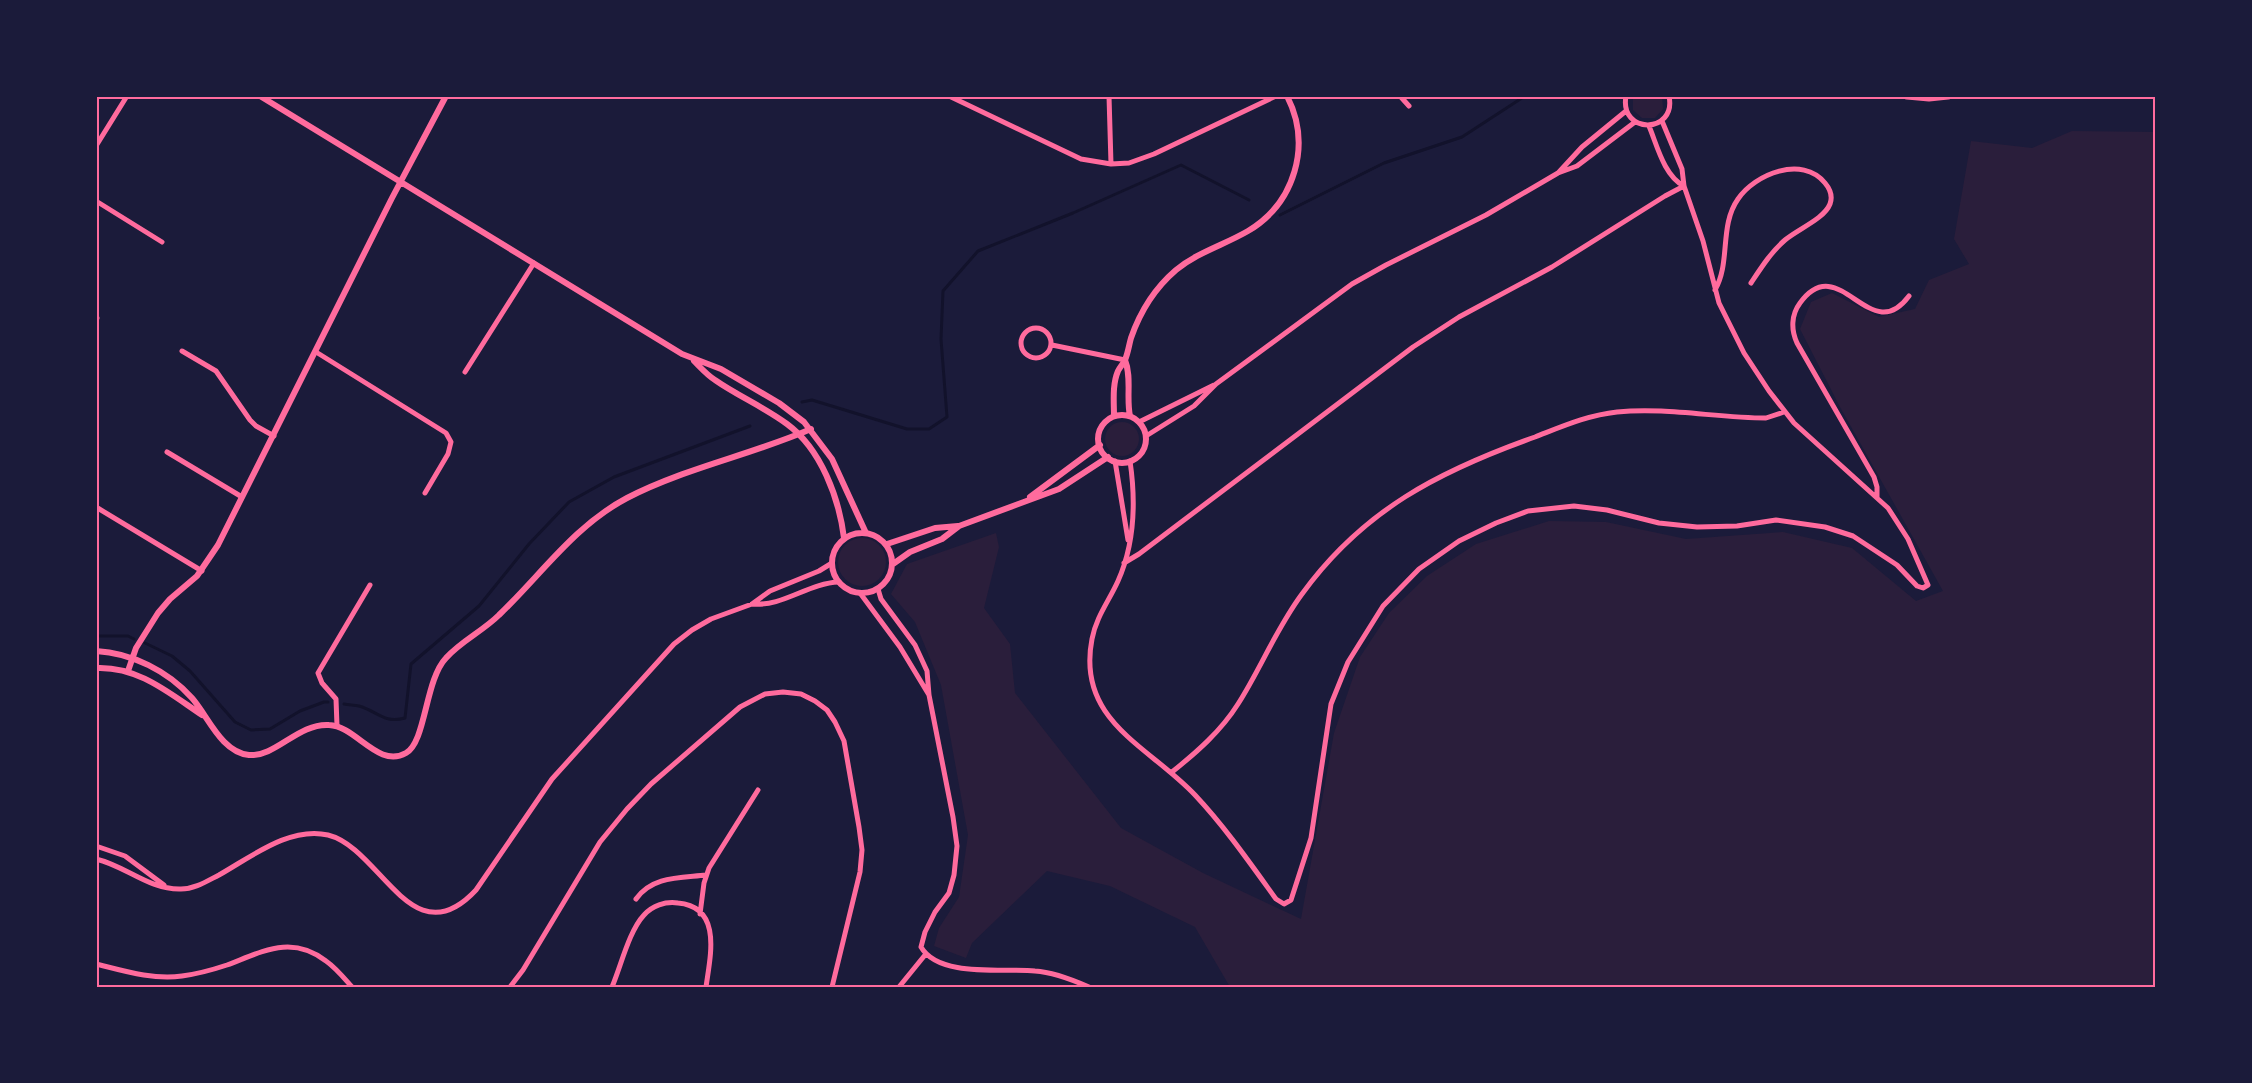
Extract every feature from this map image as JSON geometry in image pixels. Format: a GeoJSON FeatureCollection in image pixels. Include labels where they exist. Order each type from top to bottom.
{"type":"FeatureCollection","features":[{"type":"Feature","properties":{"kind":"main road"},"geometry":{"type":"LineString","coordinates":[[1907,96],[1929,98],[1948,96]]}},
{"type":"Feature","properties":{"kind":"street"},"geometry":{"type":"LineString","coordinates":[[96,146],[127,96]]}},
{"type":"Feature","properties":{"kind":"street"},"geometry":{"type":"LineString","coordinates":[[260,96],[692,359],[721,369],[793,413],[811,429],[832,459],[866,532]]}},
{"type":"Feature","properties":{"kind":"street"},"geometry":{"type":"LineString","coordinates":[[128,672],[131,657],[158,613],[202,571],[218,545],[400,182],[446,96]]}},
{"type":"Feature","properties":{"kind":"street"},"geometry":{"type":"LineString","coordinates":[[1109,96],[1111,165]]}},
{"type":"Feature","properties":{"kind":"street"},"geometry":{"type":"LineString","coordinates":[[953,97],[1081,159],[1111,165],[1129,163],[1154,154],[1276,96]]}},
{"type":"Feature","properties":{"kind":"street"},"geometry":{"type":"LineString","coordinates":[[1114,416],[1116,377],[1125,360],[1141,315],[1154,294],[1168,277],[1194,257],[1256,225],[1272,212],[1286,192],[1297,164],[1299,145],[1296,117],[1287,96]]}},
{"type":"Feature","properties":{"kind":"street"},"geometry":{"type":"LineString","coordinates":[[1400,96],[1409,106]]}},
{"type":"Feature","properties":{"kind":"street"},"geometry":{"type":"LineString","coordinates":[[1624,97],[1626,111],[1635,122],[1649,126],[1662,121],[1670,107],[1669,96]]}},
{"type":"Feature","properties":{"kind":"street"},"geometry":{"type":"LineString","coordinates":[[1558,173],[1581,147],[1626,111]]}},
{"type":"Feature","properties":{"kind":"street"},"geometry":{"type":"LineString","coordinates":[[1130,461],[1135,507],[1125,563],[1094,630],[1089,663],[1092,684],[1105,713],[1118,729],[1172,772],[1210,812],[1276,899],[1284,904],[1291,900],[1311,838],[1331,705],[1348,662],[1383,606],[1419,569],[1459,541],[1528,511],[1574,506],[1607,510],[1659,523],[1697,527],[1737,526],[1776,520],[1825,527],[1853,536],[1897,565],[1917,586],[1923,588],[1928,585],[1903,529],[1877,497],[1815,443],[1784,412],[1744,354],[1726,320],[1715,290],[1703,241],[1684,186],[1682,169],[1662,121]]}},
{"type":"Feature","properties":{"kind":"street"},"geometry":{"type":"LineString","coordinates":[[1146,436],[1194,406],[1216,384],[1352,284],[1386,264],[1486,215],[1558,173],[1587,159],[1635,122]]}},
{"type":"Feature","properties":{"kind":"street"},"geometry":{"type":"LineString","coordinates":[[1649,126],[1670,174],[1675,181],[1684,186]]}},
{"type":"Feature","properties":{"kind":"street"},"geometry":{"type":"LineString","coordinates":[[1715,290],[1722,273],[1728,219],[1744,191],[1765,176],[1784,171],[1799,170],[1821,178],[1830,190],[1831,202],[1824,215],[1802,227],[1784,241],[1768,258],[1751,283]]}},
{"type":"Feature","properties":{"kind":"street"},"geometry":{"type":"LineString","coordinates":[[1125,563],[1413,347],[1460,318],[1543,273],[1684,186]]}},
{"type":"Feature","properties":{"kind":"street"},"geometry":{"type":"LineString","coordinates":[[96,201],[162,242]]}},
{"type":"Feature","properties":{"kind":"street"},"geometry":{"type":"LineString","coordinates":[[465,372],[534,263]]}},
{"type":"Feature","properties":{"kind":"street"},"geometry":{"type":"LineString","coordinates":[[1877,497],[1874,477],[1797,343],[1793,331],[1793,318],[1802,301],[1811,293],[1823,288],[1842,290],[1881,312],[1894,309],[1909,296]]}},
{"type":"Feature","properties":{"kind":"street"},"geometry":{"type":"LineString","coordinates":[[1030,328],[1041,328],[1050,334],[1052,345],[1047,354],[1037,358],[1027,355],[1021,346],[1021,341],[1030,328]]}},
{"type":"Feature","properties":{"kind":"street"},"geometry":{"type":"LineString","coordinates":[[1052,345],[1125,360]]}},
{"type":"Feature","properties":{"kind":"street"},"geometry":{"type":"LineString","coordinates":[[182,351],[216,371],[250,420],[274,436]]}},
{"type":"Feature","properties":{"kind":"street"},"geometry":{"type":"LineString","coordinates":[[316,352],[446,433],[451,442],[448,454],[425,493]]}},
{"type":"Feature","properties":{"kind":"street"},"geometry":{"type":"LineString","coordinates":[[692,359],[714,380],[772,414],[798,435],[815,455],[829,483],[840,516],[844,538]]}},
{"type":"Feature","properties":{"kind":"street"},"geometry":{"type":"LineString","coordinates":[[1125,360],[1129,372],[1127,396],[1130,416]]}},
{"type":"Feature","properties":{"kind":"street"},"geometry":{"type":"LineString","coordinates":[[1139,422],[1216,384]]}},
{"type":"Feature","properties":{"kind":"street"},"geometry":{"type":"LineString","coordinates":[[1172,772],[1211,738],[1231,715],[1283,622],[1323,567],[1362,529],[1419,488],[1484,456],[1584,419],[1605,414],[1640,411],[1766,418],[1784,412]]}},
{"type":"Feature","properties":{"kind":"street"},"geometry":{"type":"LineString","coordinates":[[887,544],[935,528],[959,526],[1065,486],[1112,459],[1130,461],[1136,458],[1144,448],[1146,436],[1139,422],[1130,416],[1114,416],[1101,428],[1100,445],[1112,459],[1129,542]]}},
{"type":"Feature","properties":{"kind":"street"},"geometry":{"type":"LineString","coordinates":[[96,651],[131,657],[145,663],[180,687],[228,745],[236,751],[250,755],[266,751],[309,728],[328,725],[337,726],[383,755],[395,757],[410,752],[418,738],[429,689],[436,671],[445,659],[499,615],[555,555],[589,524],[625,499],[651,487],[811,429]]}},
{"type":"Feature","properties":{"kind":"street"},"geometry":{"type":"LineString","coordinates":[[1027,500],[1100,445]]}},
{"type":"Feature","properties":{"kind":"street"},"geometry":{"type":"LineString","coordinates":[[166,452],[243,497]]}},
{"type":"Feature","properties":{"kind":"street"},"geometry":{"type":"LineString","coordinates":[[96,507],[202,571]]}},
{"type":"Feature","properties":{"kind":"street"},"geometry":{"type":"LineString","coordinates":[[893,564],[910,552],[942,539],[959,526]]}},
{"type":"Feature","properties":{"kind":"street"},"geometry":{"type":"LineString","coordinates":[[866,532],[887,544],[893,564],[889,578],[878,589],[860,593],[846,589],[839,582],[832,563],[836,546],[844,538],[855,533],[866,532]]}},
{"type":"Feature","properties":{"kind":"street"},"geometry":{"type":"LineString","coordinates":[[96,859],[113,864],[149,883],[182,889],[194,887],[286,839],[312,833],[331,836],[356,849],[395,893],[412,906],[431,911],[453,908],[476,890],[527,813],[567,761],[665,652],[683,636],[702,624],[752,604],[770,591],[832,563]]}},
{"type":"Feature","properties":{"kind":"street"},"geometry":{"type":"LineString","coordinates":[[752,604],[773,603],[825,584],[839,582]]}},
{"type":"Feature","properties":{"kind":"street"},"geometry":{"type":"LineString","coordinates":[[337,726],[336,699],[322,683],[318,674],[370,585]]}},
{"type":"Feature","properties":{"kind":"street"},"geometry":{"type":"LineString","coordinates":[[878,589],[881,599],[920,654],[927,671],[929,695],[957,846],[950,893],[935,912],[925,932],[921,947],[925,955],[957,969],[1038,971],[1089,987]]}},
{"type":"Feature","properties":{"kind":"street"},"geometry":{"type":"LineString","coordinates":[[860,593],[900,647],[929,695]]}},
{"type":"Feature","properties":{"kind":"street"},"geometry":{"type":"LineString","coordinates":[[96,668],[128,672],[145,678],[207,718]]}},
{"type":"Feature","properties":{"kind":"street"},"geometry":{"type":"LineString","coordinates":[[510,987],[523,970],[600,842],[627,809],[651,784],[740,707],[756,697],[783,692],[801,694],[815,701],[827,710],[835,722],[844,741],[859,827],[862,850],[860,872],[832,987]]}},
{"type":"Feature","properties":{"kind":"street"},"geometry":{"type":"LineString","coordinates":[[700,914],[706,875],[712,861],[758,790]]}},
{"type":"Feature","properties":{"kind":"street"},"geometry":{"type":"LineString","coordinates":[[96,846],[118,852],[132,860],[168,888]]}},
{"type":"Feature","properties":{"kind":"street"},"geometry":{"type":"LineString","coordinates":[[636,899],[645,888],[657,881],[706,875]]}},
{"type":"Feature","properties":{"kind":"street"},"geometry":{"type":"LineString","coordinates":[[612,987],[639,922],[649,910],[663,904],[677,903],[690,906],[708,925],[712,939],[706,987]]}},
{"type":"Feature","properties":{"kind":"street"},"geometry":{"type":"LineString","coordinates":[[96,964],[145,975],[183,976],[213,969],[263,950],[288,946],[320,956],[335,968],[352,987]]}},
{"type":"Feature","properties":{"kind":"street"},"geometry":{"type":"LineString","coordinates":[[900,987],[925,955]]}},
{"type":"Feature","properties":{"kind":"shaded area"},"geometry":{"type":"Polygon","coordinates":[[[1633,96],[1662,96],[1663,109],[1655,118],[1642,118],[1633,110],[1633,96]]]}},
{"type":"Feature","properties":{"kind":"shaded area"},"geometry":{"type":"Polygon","coordinates":[[[2072,131],[2156,132],[2156,987],[1230,987],[1195,927],[1110,886],[1047,871],[972,943],[966,958],[934,946],[939,928],[959,897],[968,835],[941,685],[915,622],[891,594],[907,564],[996,533],[999,547],[984,608],[1010,644],[1015,693],[1121,828],[1203,873],[1301,919],[1334,733],[1360,657],[1389,613],[1427,576],[1476,544],[1549,521],[1606,522],[1686,539],[1783,532],[1852,548],[1916,601],[1943,591],[1840,407],[1800,329],[1811,302],[1832,293],[1879,317],[1915,309],[1929,280],[1969,264],[1954,239],[1971,141],[2032,148],[2072,131]]]}},
{"type":"Feature","properties":{"kind":"shaded area"},"geometry":{"type":"Polygon","coordinates":[[[1122,422],[1134,427],[1139,439],[1134,451],[1122,456],[1110,451],[1105,439],[1110,427],[1122,422]]]}},
{"type":"Feature","properties":{"kind":"shaded area"},"geometry":{"type":"Polygon","coordinates":[[[862,538],[879,545],[886,562],[879,579],[862,586],[845,579],[838,562],[845,545],[862,538]]]}},
{"type":"Feature","properties":{"kind":"waterway"},"geometry":{"type":"LineString","coordinates":[[1280,215],[1384,163],[1462,137],[1525,96]]}},
{"type":"Feature","properties":{"kind":"waterway"},"geometry":{"type":"LineString","coordinates":[[802,402],[812,400],[907,429],[929,429],[947,417],[941,339],[943,291],[978,251],[1073,213],[1181,165],[1249,200]]}},
{"type":"Feature","properties":{"kind":"waterway"},"geometry":{"type":"LineString","coordinates":[[344,704],[359,706],[386,718],[405,718],[411,664],[479,606],[529,544],[569,502],[614,477],[750,426]]}},
{"type":"Feature","properties":{"kind":"waterway"},"geometry":{"type":"LineString","coordinates":[[96,636],[128,636],[134,639]]}},
{"type":"Feature","properties":{"kind":"waterway"},"geometry":{"type":"LineString","coordinates":[[145,643],[172,656],[190,671],[235,722],[251,730],[270,729],[300,711],[328,702]]}}]}
